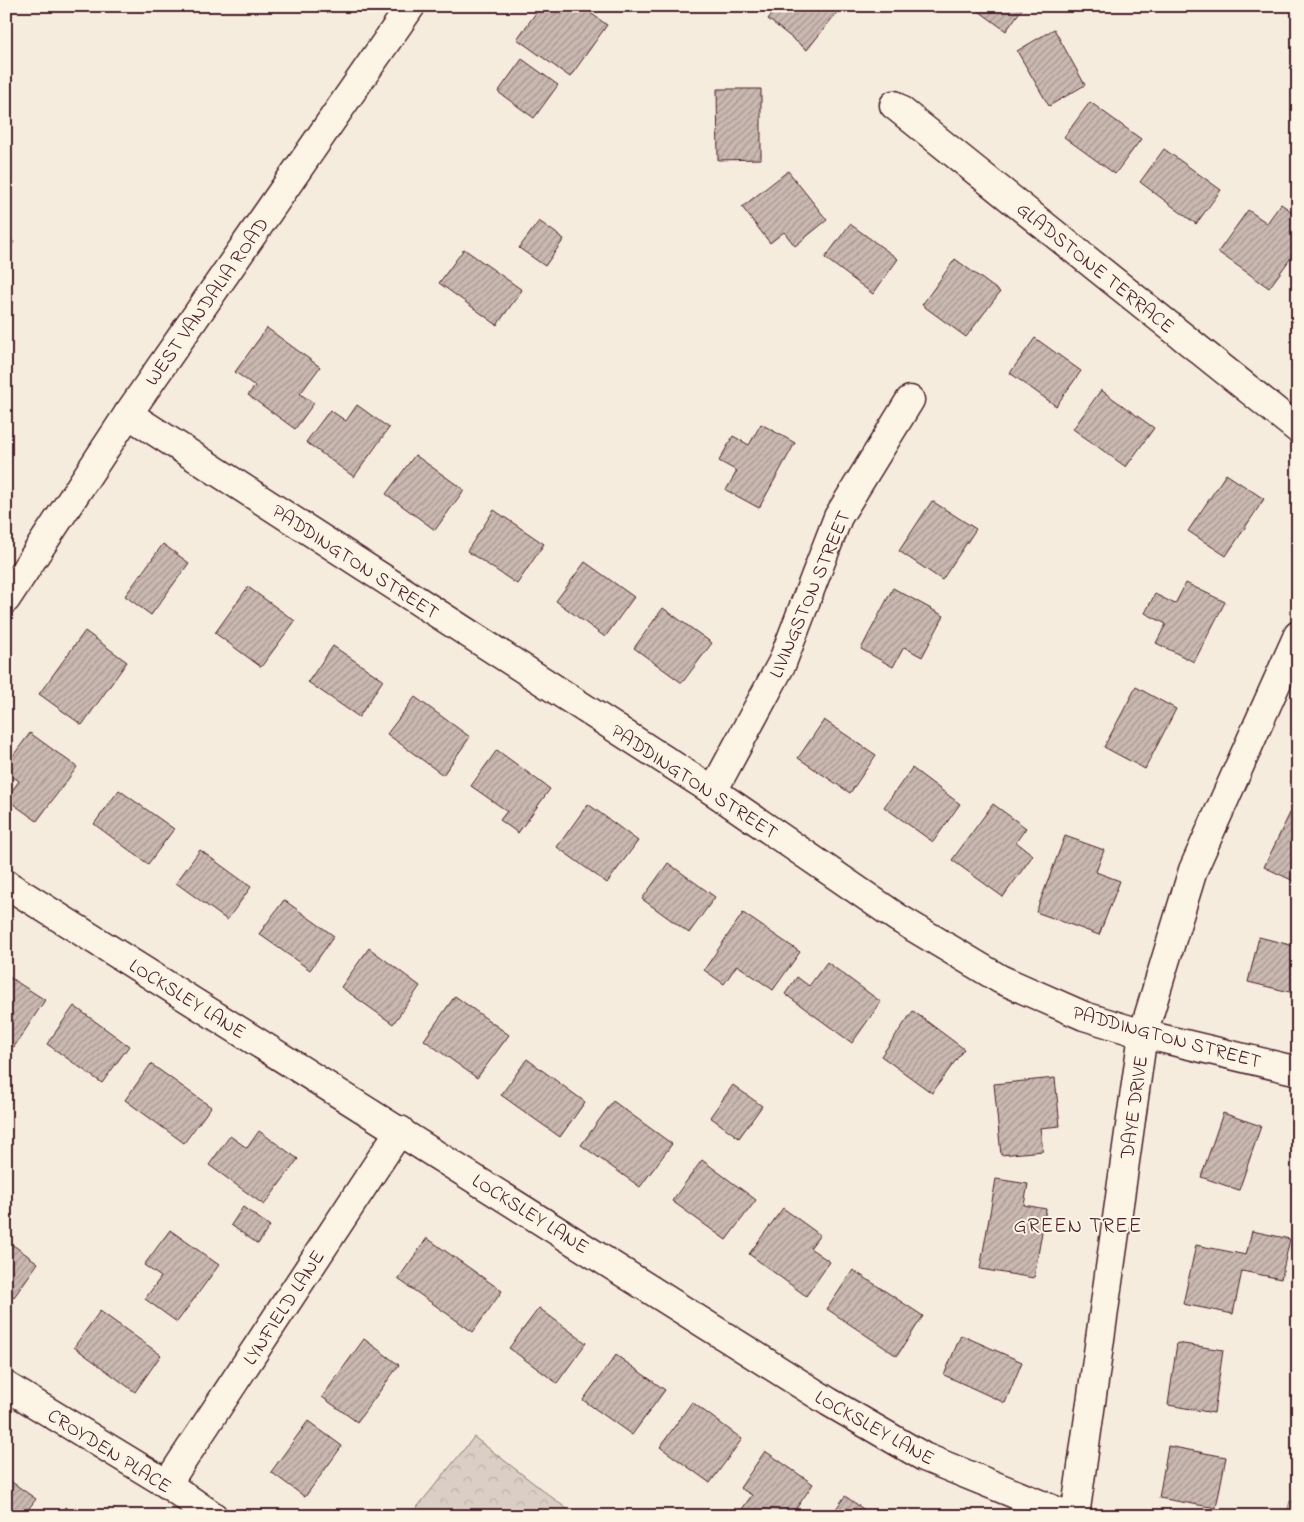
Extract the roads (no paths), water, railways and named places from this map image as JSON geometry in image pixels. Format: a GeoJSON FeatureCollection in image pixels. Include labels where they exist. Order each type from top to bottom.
{"type":"FeatureCollection","features":[{"type":"Feature","properties":{"kind":"street","name":"WEST VANDALIA ROAD"},"geometry":{"type":"LineString","coordinates":[[6,599],[128,414],[411,6]]}},
{"type":"Feature","properties":{"kind":"street","name":"GLADSTONE TERRACE"},"geometry":{"type":"LineString","coordinates":[[894,105],[1298,429]]}},
{"type":"Feature","properties":{"kind":"street","name":"LIVINGSTON STREET"},"geometry":{"type":"LineString","coordinates":[[714,791],[782,663],[838,517],[910,400]]}},
{"type":"Feature","properties":{"kind":"street","name":"PADDINGTON STREET"},"geometry":{"type":"LineString","coordinates":[[128,414],[714,791],[898,918],[1000,979],[1084,1016],[1143,1034],[1298,1071]]}},
{"type":"Feature","properties":{"kind":"street","name":"DAYE DRIVE"},"geometry":{"type":"LineString","coordinates":[[1075,1516],[1143,1034],[1193,870],[1298,635]]}},
{"type":"Feature","properties":{"kind":"street","name":"LOCKSLEY LANE"},"geometry":{"type":"LineString","coordinates":[[6,884],[846,1412],[924,1457],[1069,1516]]}},
{"type":"Feature","properties":{"kind":"street","name":"LYNFIELD LANE"},"geometry":{"type":"LineString","coordinates":[[167,1484],[400,1130]]}},
{"type":"Feature","properties":{"kind":"street","name":"CROYDEN PLACE"},"geometry":{"type":"LineString","coordinates":[[6,1386],[167,1484],[213,1516]]}},
{"type":"Feature","properties":{"kind":"district","name":"GREEN TREE"},"geometry":{"type":"Point","coordinates":[1078,1225]}}]}
